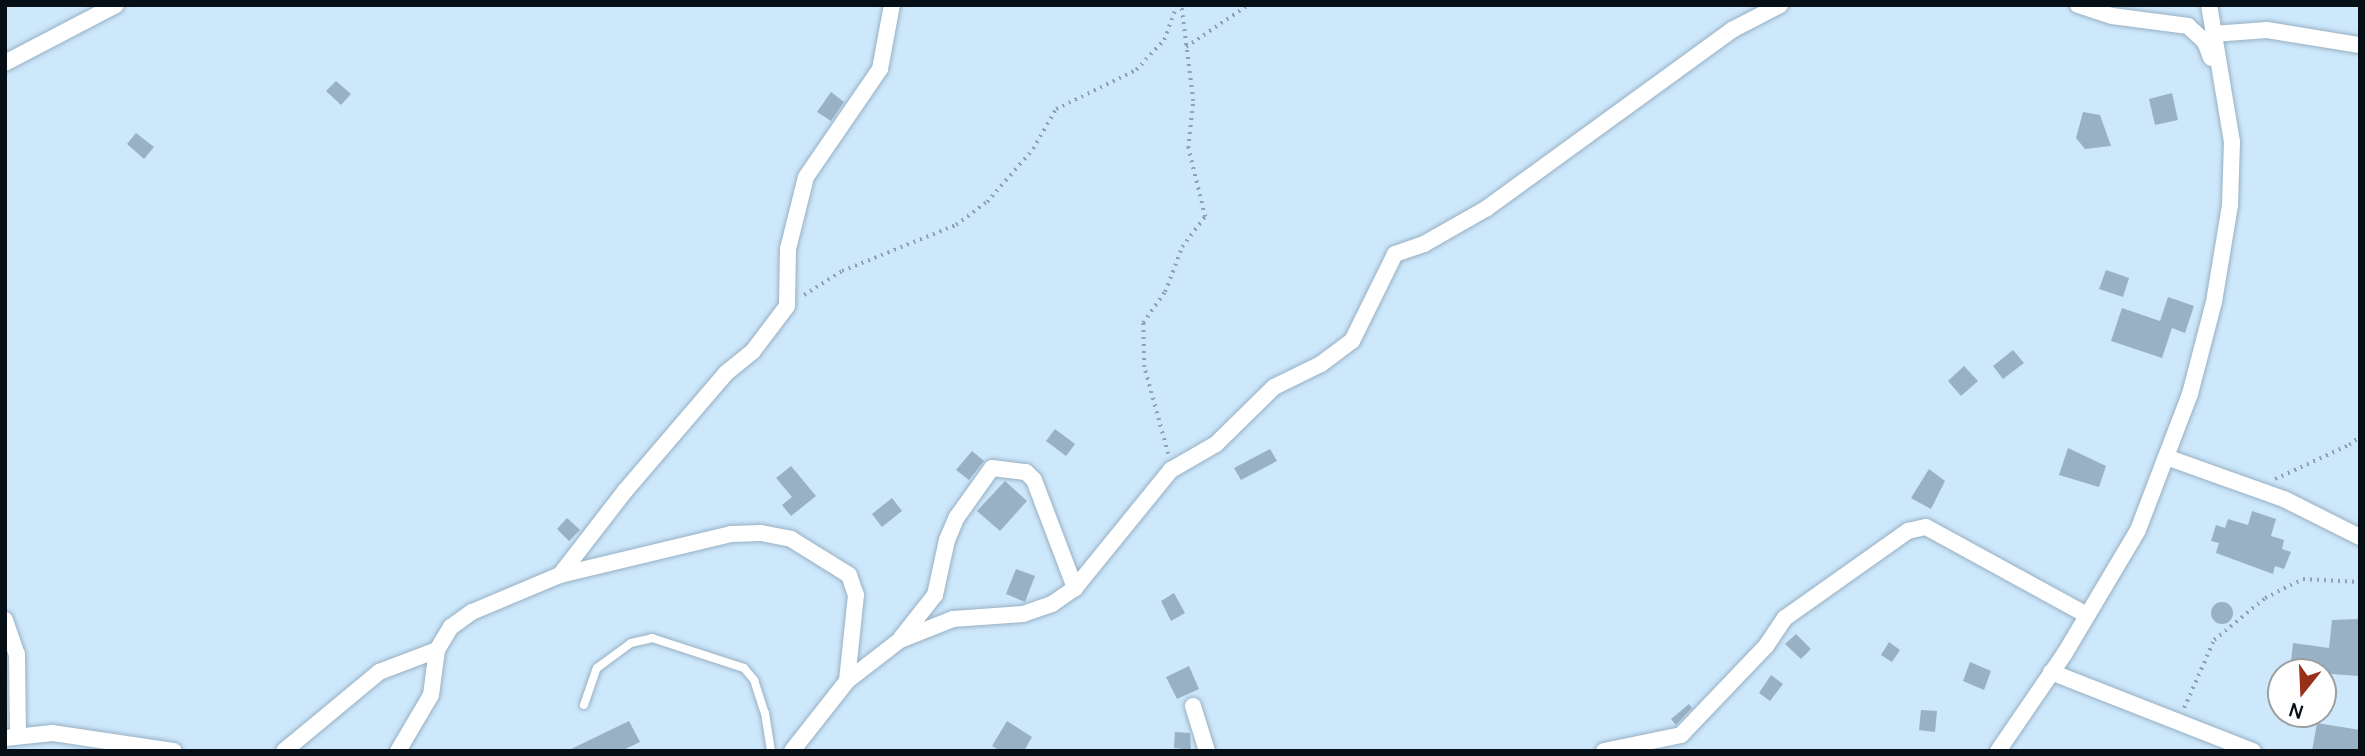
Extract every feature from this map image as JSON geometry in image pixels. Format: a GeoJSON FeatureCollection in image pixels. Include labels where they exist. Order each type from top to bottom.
{"type":"FeatureCollection","features":[{"type":"Feature","properties":{"kind":"street"},"geometry":{"type":"LineString","coordinates":[[5,63],[116,5]]}},
{"type":"Feature","properties":{"kind":"street"},"geometry":{"type":"LineString","coordinates":[[560,575],[625,491],[726,373],[753,351],[787,306],[788,249],[806,177],[880,69],[892,5]]}},
{"type":"Feature","properties":{"kind":"street"},"geometry":{"type":"LineString","coordinates":[[900,640],[953,619],[1023,614],[1052,604],[1076,588],[1171,470],[1216,444],[1274,387],[1321,364],[1352,341],[1395,254],[1424,244],[1487,208],[1732,30],[1780,5]]}},
{"type":"Feature","properties":{"kind":"street"},"geometry":{"type":"LineString","coordinates":[[2078,5],[2112,16],[2189,26],[2205,42],[2217,66]]}},
{"type":"Feature","properties":{"kind":"street"},"geometry":{"type":"LineString","coordinates":[[1998,751],[2052,672],[2138,530],[2190,394],[2207,328],[2230,205],[2232,142],[2217,66],[2209,5]]}},
{"type":"Feature","properties":{"kind":"street"},"geometry":{"type":"LineString","coordinates":[[2213,34],[2267,30],[2360,45]]}},
{"type":"Feature","properties":{"kind":"street"},"geometry":{"type":"LineString","coordinates":[[2166,457],[2284,499],[2360,537]]}},
{"type":"Feature","properties":{"kind":"street"},"geometry":{"type":"LineString","coordinates":[[792,751],[848,681],[900,640],[934,595],[957,517],[992,468],[1026,472],[1034,480],[1076,588]]}},
{"type":"Feature","properties":{"kind":"street"},"geometry":{"type":"LineString","coordinates":[[1604,751],[1681,734],[1766,646],[1785,618],[1908,531],[1926,527],[2087,615]]}},
{"type":"Feature","properties":{"kind":"street"},"geometry":{"type":"LineString","coordinates":[[398,751],[431,695],[437,650],[451,627],[472,612],[560,575],[731,534],[761,533],[791,540],[853,581],[848,681]]}},
{"type":"Feature","properties":{"kind":"street"},"geometry":{"type":"LineString","coordinates":[[5,620],[17,654],[12,736],[53,733],[174,751]]}},
{"type":"Feature","properties":{"kind":"street"},"geometry":{"type":"LineString","coordinates":[[284,751],[379,672],[437,650]]}},
{"type":"Feature","properties":{"kind":"street"},"geometry":{"type":"LineString","coordinates":[[2052,672],[2253,751]]}},
{"type":"Feature","properties":{"kind":"street"},"geometry":{"type":"LineString","coordinates":[[1193,706],[1207,751]]}},
{"type":"Feature","properties":{"kind":"lane"},"geometry":{"type":"LineString","coordinates":[[584,705],[597,668],[631,643],[652,638],[744,668],[754,680],[765,713],[771,751]]}},
{"type":"Feature","properties":{"kind":"path"},"geometry":{"type":"LineString","coordinates":[[787,306],[842,271],[956,226],[987,202],[1033,149],[1056,108],[1136,70],[1164,40],[1179,5]]}},
{"type":"Feature","properties":{"kind":"path"},"geometry":{"type":"LineString","coordinates":[[1171,470],[1144,367],[1142,339],[1143,323],[1165,292],[1170,269],[1205,217],[1190,159],[1193,101],[1179,5]]}},
{"type":"Feature","properties":{"kind":"path"},"geometry":{"type":"LineString","coordinates":[[1185,47],[1248,5]]}},
{"type":"Feature","properties":{"kind":"path"},"geometry":{"type":"LineString","coordinates":[[2247,488],[2296,471],[2360,436]]}},
{"type":"Feature","properties":{"kind":"path"},"geometry":{"type":"LineString","coordinates":[[2179,723],[2196,672],[2214,640],[2236,620],[2282,587],[2303,579],[2360,582]]}},
{"type":"Feature","properties":{"kind":"building"},"geometry":{"type":"Polygon","coordinates":[[[336,81],[351,94],[341,105],[326,91],[336,81]]]}},
{"type":"Feature","properties":{"kind":"building"},"geometry":{"type":"Polygon","coordinates":[[[831,92],[844,102],[831,121],[817,112],[831,92]]]}},
{"type":"Feature","properties":{"kind":"building"},"geometry":{"type":"Polygon","coordinates":[[[2172,93],[2178,120],[2155,125],[2149,99],[2172,93]]]}},
{"type":"Feature","properties":{"kind":"building"},"geometry":{"type":"Polygon","coordinates":[[[2083,112],[2100,115],[2111,146],[2085,149],[2076,138],[2083,112]]]}},
{"type":"Feature","properties":{"kind":"building"},"geometry":{"type":"Polygon","coordinates":[[[136,133],[154,147],[144,159],[127,144],[136,133]]]}},
{"type":"Feature","properties":{"kind":"building"},"geometry":{"type":"Polygon","coordinates":[[[2106,270],[2129,278],[2123,297],[2099,289],[2106,270]]]}},
{"type":"Feature","properties":{"kind":"building"},"geometry":{"type":"Polygon","coordinates":[[[2168,297],[2194,306],[2185,333],[2172,328],[2162,358],[2111,341],[2122,308],[2160,321],[2168,297]]]}},
{"type":"Feature","properties":{"kind":"building"},"geometry":{"type":"Polygon","coordinates":[[[2013,350],[2024,363],[2003,379],[1993,366],[2013,350]]]}},
{"type":"Feature","properties":{"kind":"building"},"geometry":{"type":"Polygon","coordinates":[[[1964,366],[1978,381],[1961,396],[1948,381],[1964,366]]]}},
{"type":"Feature","properties":{"kind":"building"},"geometry":{"type":"Polygon","coordinates":[[[1055,429],[1075,444],[1066,456],[1046,441],[1055,429]]]}},
{"type":"Feature","properties":{"kind":"building"},"geometry":{"type":"Polygon","coordinates":[[[2068,448],[2106,466],[2099,487],[2059,475],[2068,448]]]}},
{"type":"Feature","properties":{"kind":"building"},"geometry":{"type":"Polygon","coordinates":[[[1270,449],[1277,461],[1241,480],[1234,468],[1270,449]]]}},
{"type":"Feature","properties":{"kind":"building"},"geometry":{"type":"Polygon","coordinates":[[[972,451],[984,461],[969,480],[956,470],[972,451]]]}},
{"type":"Feature","properties":{"kind":"building"},"geometry":{"type":"Polygon","coordinates":[[[791,466],[816,496],[791,516],[782,505],[792,497],[776,478],[791,466]]]}},
{"type":"Feature","properties":{"kind":"building"},"geometry":{"type":"Polygon","coordinates":[[[1929,469],[1945,481],[1931,509],[1911,498],[1929,469]]]}},
{"type":"Feature","properties":{"kind":"building"},"geometry":{"type":"Polygon","coordinates":[[[1005,481],[1027,501],[1000,531],[977,511],[1005,481]]]}},
{"type":"Feature","properties":{"kind":"building"},"geometry":{"type":"Polygon","coordinates":[[[892,498],[902,511],[882,527],[872,514],[892,498]]]}},
{"type":"Feature","properties":{"kind":"building"},"geometry":{"type":"Polygon","coordinates":[[[2252,511],[2276,519],[2271,536],[2284,540],[2282,549],[2291,552],[2284,569],[2275,566],[2273,574],[2216,553],[2219,543],[2211,541],[2216,525],[2225,528],[2228,519],[2248,525],[2252,511]]]}},
{"type":"Feature","properties":{"kind":"building"},"geometry":{"type":"Polygon","coordinates":[[[567,518],[580,530],[569,541],[557,529],[567,518]]]}},
{"type":"Feature","properties":{"kind":"building"},"geometry":{"type":"Polygon","coordinates":[[[1016,569],[1035,576],[1025,602],[1006,594],[1016,569]]]}},
{"type":"Feature","properties":{"kind":"building"},"geometry":{"type":"Polygon","coordinates":[[[1174,593],[1185,613],[1171,621],[1161,601],[1174,593]]]}},
{"type":"Feature","properties":{"kind":"building"},"geometry":{"type":"Polygon","coordinates":[[[2222,602],[2230,605],[2233,613],[2230,621],[2222,624],[2214,621],[2211,613],[2214,605],[2222,602]]]}},
{"type":"Feature","properties":{"kind":"building"},"geometry":{"type":"Polygon","coordinates":[[[2358,619],[2359,676],[2337,674],[2337,658],[2291,658],[2293,643],[2329,648],[2332,620],[2358,619]]]}},
{"type":"Feature","properties":{"kind":"building"},"geometry":{"type":"Polygon","coordinates":[[[1796,634],[1811,649],[1801,659],[1785,644],[1796,634]]]}},
{"type":"Feature","properties":{"kind":"building"},"geometry":{"type":"Polygon","coordinates":[[[1889,642],[1900,650],[1892,662],[1881,655],[1889,642]]]}},
{"type":"Feature","properties":{"kind":"building"},"geometry":{"type":"Polygon","coordinates":[[[1970,662],[1991,671],[1984,690],[1963,681],[1970,662]]]}},
{"type":"Feature","properties":{"kind":"building"},"geometry":{"type":"Polygon","coordinates":[[[1189,666],[1199,689],[1177,699],[1166,677],[1189,666]]]}},
{"type":"Feature","properties":{"kind":"building"},"geometry":{"type":"Polygon","coordinates":[[[1771,675],[1783,684],[1770,701],[1759,693],[1771,675]]]}},
{"type":"Feature","properties":{"kind":"building"},"geometry":{"type":"Polygon","coordinates":[[[1689,704],[1692,708],[1676,725],[1671,719],[1689,704]]]}},
{"type":"Feature","properties":{"kind":"building"},"geometry":{"type":"Polygon","coordinates":[[[1921,710],[1937,711],[1935,732],[1919,730],[1921,710]]]}},
{"type":"Feature","properties":{"kind":"building"},"geometry":{"type":"Polygon","coordinates":[[[629,721],[640,742],[621,751],[567,751],[629,721]]]}},
{"type":"Feature","properties":{"kind":"building"},"geometry":{"type":"Polygon","coordinates":[[[1007,721],[1032,737],[1024,751],[1000,751],[992,746],[1007,721]]]}},
{"type":"Feature","properties":{"kind":"building"},"geometry":{"type":"Polygon","coordinates":[[[2337,726],[2360,730],[2360,751],[2312,751],[2316,728],[2337,726]]]}},
{"type":"Feature","properties":{"kind":"building"},"geometry":{"type":"Polygon","coordinates":[[[1175,732],[1190,733],[1191,750],[1174,748],[1175,732]]]}}]}
